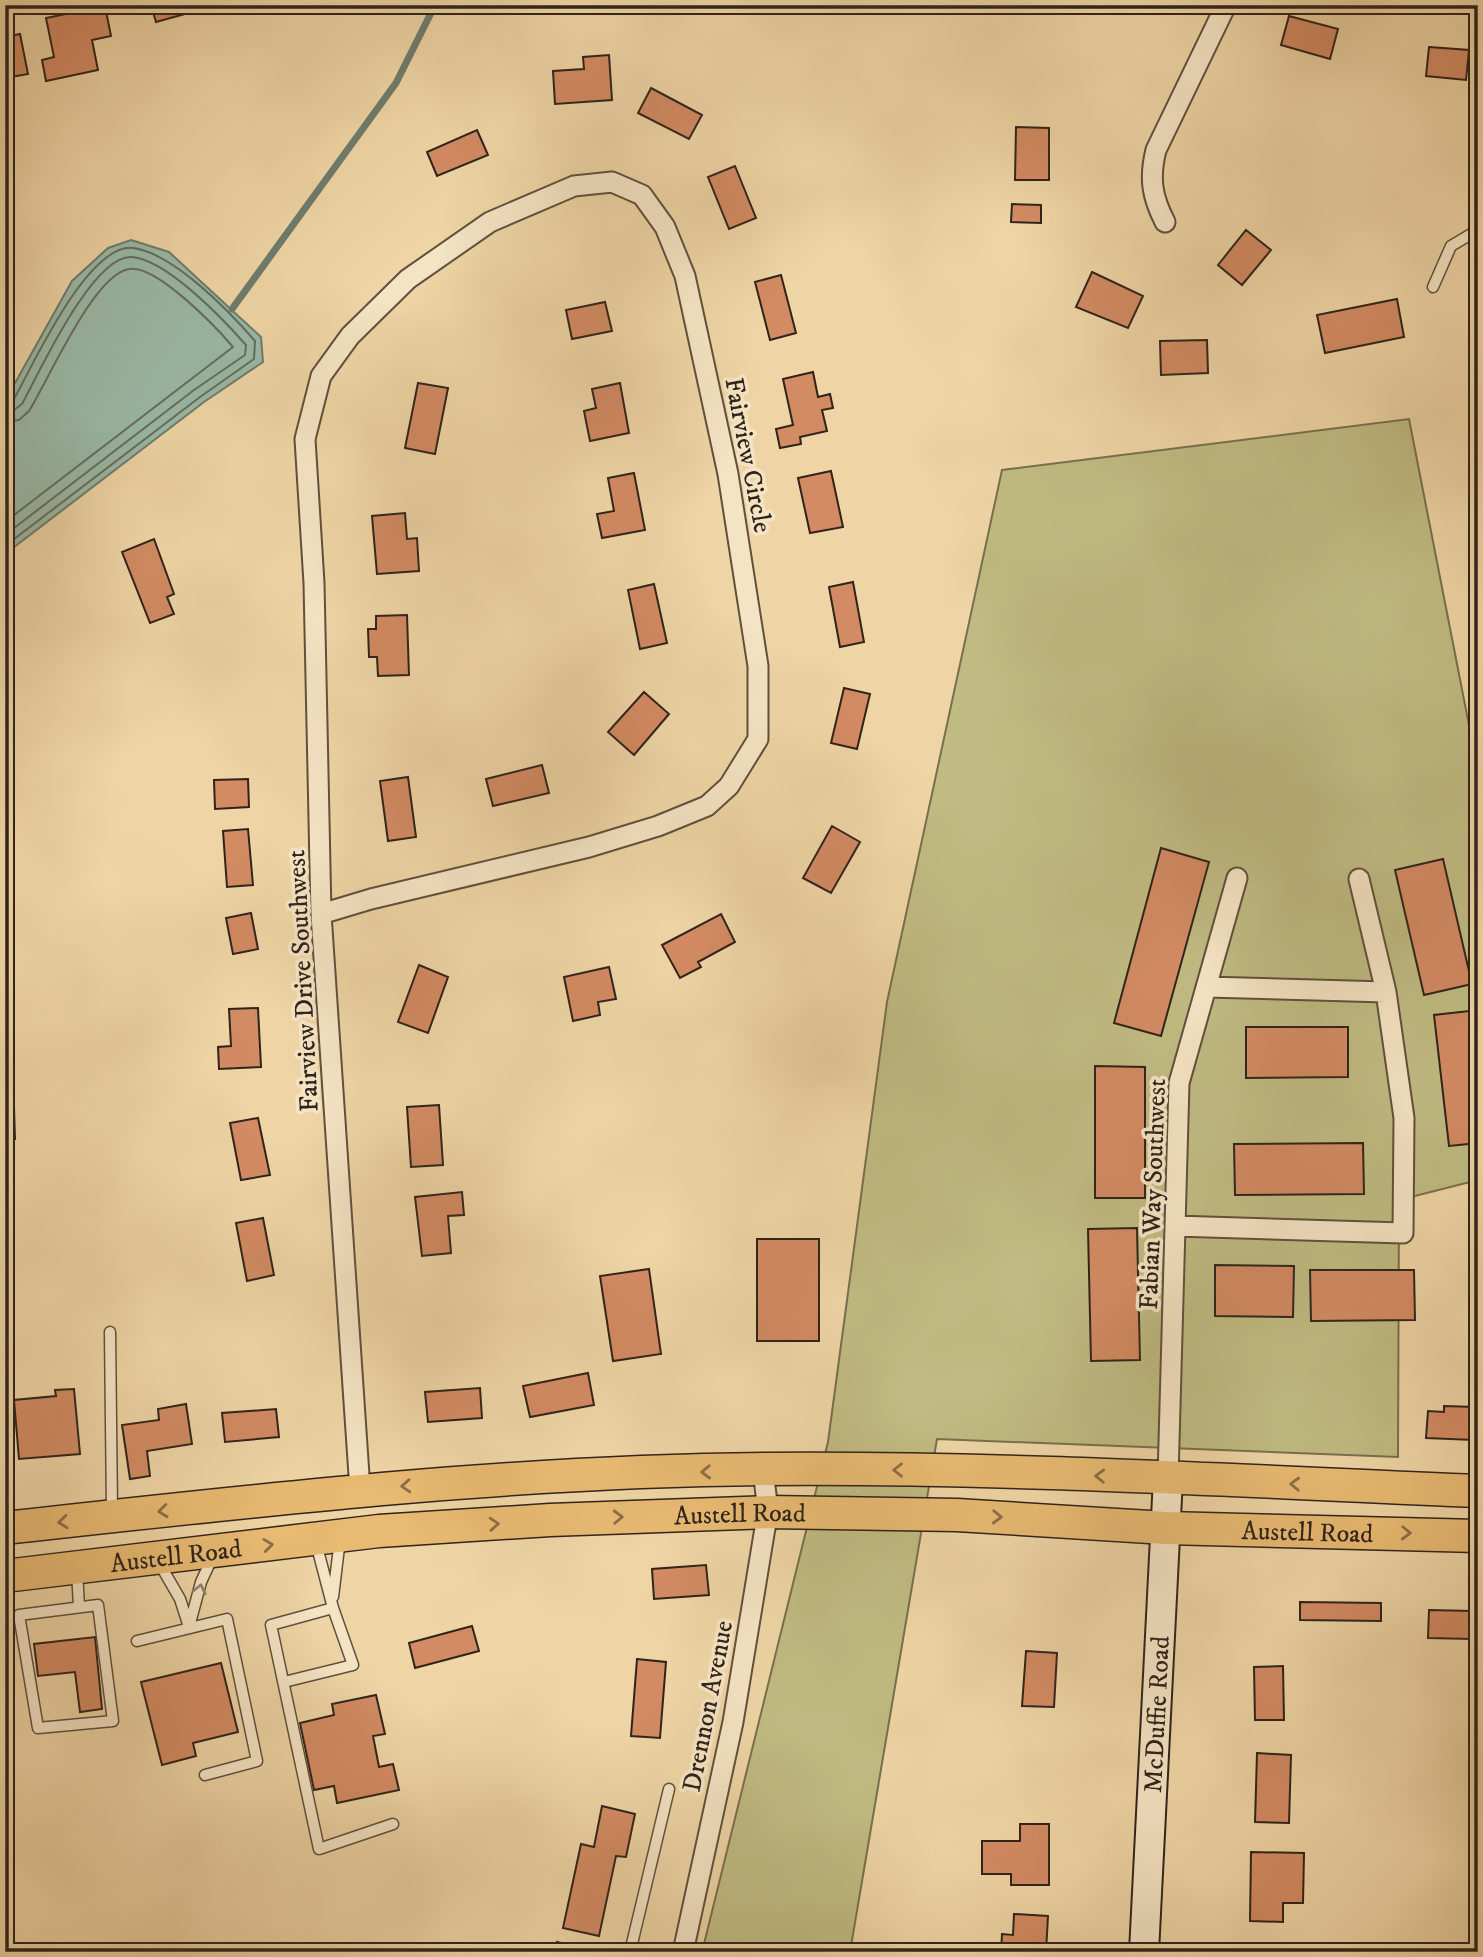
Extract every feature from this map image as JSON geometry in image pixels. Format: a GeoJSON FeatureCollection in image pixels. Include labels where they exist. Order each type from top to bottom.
{"type":"FeatureCollection","features":[{"type":"Feature","properties":{"kind":"main road","name":"Austell Road"},"geometry":{"type":"LineString","coordinates":[[5,1528],[360,1490],[763,1469],[966,1471],[1478,1492]]}},
{"type":"Feature","properties":{"kind":"main road","name":"Austell Road"},"geometry":{"type":"LineString","coordinates":[[5,1576],[328,1538],[550,1520],[779,1512],[957,1515],[1166,1528],[1478,1536]]}},
{"type":"Feature","properties":{"kind":"street"},"geometry":{"type":"LineString","coordinates":[[1165,222],[1154,201],[1150,172],[1156,150],[1226,5]]}},
{"type":"Feature","properties":{"kind":"street","name":"Fairview Circle"},"geometry":{"type":"LineString","coordinates":[[307,469],[305,439],[321,376],[350,336],[408,279],[489,222],[574,186],[612,182],[632,190],[642,195],[665,227],[685,276],[728,474],[758,666],[758,739],[729,786],[706,806],[658,826],[589,847],[371,899],[321,914]]}},
{"type":"Feature","properties":{"kind":"street","name":"Fairview Drive Southwest"},"geometry":{"type":"LineString","coordinates":[[307,469],[314,583],[321,914],[360,1490]]}},
{"type":"Feature","properties":{"kind":"street","name":"Fabian Way Southwest"},"geometry":{"type":"LineString","coordinates":[[1168,1478],[1179,1083],[1237,878]]}},
{"type":"Feature","properties":{"kind":"street"},"geometry":{"type":"LineString","coordinates":[[1175,1226],[1403,1233],[1404,1118],[1386,992],[1359,879]]}},
{"type":"Feature","properties":{"kind":"street"},"geometry":{"type":"LineString","coordinates":[[1206,987],[1386,992]]}},
{"type":"Feature","properties":{"kind":"street","name":"Drennon Avenue"},"geometry":{"type":"LineString","coordinates":[[683,1952],[779,1512],[763,1469]]}},
{"type":"Feature","properties":{"kind":"street","name":"McDuffie Road"},"geometry":{"type":"LineString","coordinates":[[1144,1952],[1168,1478]]}},
{"type":"Feature","properties":{"kind":"lane"},"geometry":{"type":"LineString","coordinates":[[1433,287],[1451,246],[1478,230]]}},
{"type":"Feature","properties":{"kind":"lane"},"geometry":{"type":"LineString","coordinates":[[110,1332],[113,1516]]}},
{"type":"Feature","properties":{"kind":"lane"},"geometry":{"type":"LineString","coordinates":[[284,1682],[353,1665],[333,1608],[328,1538]]}},
{"type":"Feature","properties":{"kind":"lane"},"geometry":{"type":"LineString","coordinates":[[328,1538],[333,1608]]}},
{"type":"Feature","properties":{"kind":"lane"},"geometry":{"type":"LineString","coordinates":[[189,1628],[201,1582],[216,1551]]}},
{"type":"Feature","properties":{"kind":"lane"},"geometry":{"type":"LineString","coordinates":[[156,1558],[180,1599],[189,1628]]}},
{"type":"Feature","properties":{"kind":"lane"},"geometry":{"type":"LineString","coordinates":[[76,1567],[79,1607]]}},
{"type":"Feature","properties":{"kind":"lane"},"geometry":{"type":"LineString","coordinates":[[98,1605],[113,1721],[38,1728],[19,1615],[79,1607],[98,1605]]}},
{"type":"Feature","properties":{"kind":"lane"},"geometry":{"type":"LineString","coordinates":[[333,1608],[271,1625],[319,1849],[393,1824]]}},
{"type":"Feature","properties":{"kind":"lane"},"geometry":{"type":"LineString","coordinates":[[137,1641],[227,1619],[257,1761],[205,1775]]}},
{"type":"Feature","properties":{"kind":"lane"},"geometry":{"type":"LineString","coordinates":[[630,1952],[669,1789]]}},
{"type":"Feature","properties":{"kind":"shaded area"},"geometry":{"type":"Polygon","coordinates":[[[1409,419],[1478,771],[1478,1180],[1399,1200],[1398,1457],[937,1439],[850,1952],[702,1952],[828,1442],[887,1002],[1002,470],[1409,419]]]}},
{"type":"Feature","properties":{"kind":"water"},"geometry":{"type":"Polygon","coordinates":[[[131,240],[169,252],[261,337],[263,362],[204,402],[5,554],[5,401],[72,281],[108,248],[131,240]]]}},
{"type":"Feature","properties":{"kind":"building"},"geometry":{"type":"Polygon","coordinates":[[[151,5],[214,5],[214,6],[156,22],[151,5]]]}},
{"type":"Feature","properties":{"kind":"building"},"geometry":{"type":"Polygon","coordinates":[[[105,6],[111,36],[92,40],[98,70],[46,81],[42,60],[54,57],[46,18],[105,6]]]}},
{"type":"Feature","properties":{"kind":"building"},"geometry":{"type":"Polygon","coordinates":[[[1289,16],[1338,29],[1330,59],[1281,45],[1289,16]]]}},
{"type":"Feature","properties":{"kind":"building"},"geometry":{"type":"Polygon","coordinates":[[[20,34],[28,74],[5,78],[5,37],[20,34]]]}},
{"type":"Feature","properties":{"kind":"building"},"geometry":{"type":"Polygon","coordinates":[[[1429,47],[1469,50],[1466,80],[1426,76],[1429,47]]]}},
{"type":"Feature","properties":{"kind":"building"},"geometry":{"type":"Polygon","coordinates":[[[609,55],[612,100],[555,104],[553,71],[584,69],[583,57],[609,55]]]}},
{"type":"Feature","properties":{"kind":"building"},"geometry":{"type":"Polygon","coordinates":[[[651,88],[702,115],[689,139],[638,113],[651,88]]]}},
{"type":"Feature","properties":{"kind":"building"},"geometry":{"type":"Polygon","coordinates":[[[1016,127],[1049,128],[1049,180],[1015,180],[1016,127]]]}},
{"type":"Feature","properties":{"kind":"building"},"geometry":{"type":"Polygon","coordinates":[[[477,130],[488,155],[437,176],[427,152],[477,130]]]}},
{"type":"Feature","properties":{"kind":"building"},"geometry":{"type":"Polygon","coordinates":[[[735,166],[756,218],[729,229],[708,177],[735,166]]]}},
{"type":"Feature","properties":{"kind":"building"},"geometry":{"type":"Polygon","coordinates":[[[1012,204],[1041,205],[1041,223],[1011,222],[1012,204]]]}},
{"type":"Feature","properties":{"kind":"building"},"geometry":{"type":"Polygon","coordinates":[[[1246,230],[1271,250],[1242,285],[1218,265],[1246,230]]]}},
{"type":"Feature","properties":{"kind":"building"},"geometry":{"type":"Polygon","coordinates":[[[1092,272],[1143,296],[1128,328],[1076,307],[1092,272]]]}},
{"type":"Feature","properties":{"kind":"building"},"geometry":{"type":"Polygon","coordinates":[[[781,275],[796,333],[770,340],[755,282],[781,275]]]}},
{"type":"Feature","properties":{"kind":"building"},"geometry":{"type":"Polygon","coordinates":[[[1397,299],[1404,337],[1325,353],[1317,315],[1397,299]]]}},
{"type":"Feature","properties":{"kind":"building"},"geometry":{"type":"Polygon","coordinates":[[[605,302],[612,331],[572,339],[566,310],[605,302]]]}},
{"type":"Feature","properties":{"kind":"building"},"geometry":{"type":"Polygon","coordinates":[[[1207,340],[1208,373],[1161,375],[1160,341],[1207,340]]]}},
{"type":"Feature","properties":{"kind":"building"},"geometry":{"type":"Polygon","coordinates":[[[813,372],[818,397],[830,394],[833,408],[822,410],[827,431],[800,437],[801,444],[780,448],[776,429],[793,425],[783,379],[813,372]]]}},
{"type":"Feature","properties":{"kind":"building"},"geometry":{"type":"Polygon","coordinates":[[[418,383],[448,388],[435,454],[405,448],[418,383]]]}},
{"type":"Feature","properties":{"kind":"building"},"geometry":{"type":"Polygon","coordinates":[[[620,383],[629,433],[590,441],[584,411],[596,408],[592,389],[620,383]]]}},
{"type":"Feature","properties":{"kind":"building"},"geometry":{"type":"Polygon","coordinates":[[[831,471],[843,527],[810,533],[798,478],[831,471]]]}},
{"type":"Feature","properties":{"kind":"building"},"geometry":{"type":"Polygon","coordinates":[[[634,473],[645,530],[602,538],[597,514],[614,511],[608,478],[634,473]]]}},
{"type":"Feature","properties":{"kind":"building"},"geometry":{"type":"Polygon","coordinates":[[[405,513],[407,539],[417,538],[419,571],[377,574],[372,516],[405,513]]]}},
{"type":"Feature","properties":{"kind":"building"},"geometry":{"type":"Polygon","coordinates":[[[154,539],[174,594],[167,597],[174,614],[150,623],[122,552],[154,539]]]}},
{"type":"Feature","properties":{"kind":"building"},"geometry":{"type":"Polygon","coordinates":[[[853,582],[864,642],[840,647],[829,587],[853,582]]]}},
{"type":"Feature","properties":{"kind":"building"},"geometry":{"type":"Polygon","coordinates":[[[654,584],[667,643],[640,649],[628,590],[654,584]]]}},
{"type":"Feature","properties":{"kind":"building"},"geometry":{"type":"Polygon","coordinates":[[[407,615],[409,675],[378,676],[377,657],[369,657],[368,629],[376,629],[376,616],[407,615]]]}},
{"type":"Feature","properties":{"kind":"building"},"geometry":{"type":"Polygon","coordinates":[[[844,688],[870,694],[857,749],[831,743],[844,688]]]}},
{"type":"Feature","properties":{"kind":"building"},"geometry":{"type":"Polygon","coordinates":[[[644,692],[669,714],[634,755],[608,732],[644,692]]]}},
{"type":"Feature","properties":{"kind":"building"},"geometry":{"type":"Polygon","coordinates":[[[542,765],[549,793],[493,806],[486,779],[542,765]]]}},
{"type":"Feature","properties":{"kind":"building"},"geometry":{"type":"Polygon","coordinates":[[[408,777],[416,837],[388,841],[380,781],[408,777]]]}},
{"type":"Feature","properties":{"kind":"building"},"geometry":{"type":"Polygon","coordinates":[[[248,779],[249,807],[215,809],[214,780],[248,779]]]}},
{"type":"Feature","properties":{"kind":"building"},"geometry":{"type":"Polygon","coordinates":[[[832,826],[860,842],[831,893],[803,878],[832,826]]]}},
{"type":"Feature","properties":{"kind":"building"},"geometry":{"type":"Polygon","coordinates":[[[248,829],[253,885],[227,887],[223,831],[248,829]]]}},
{"type":"Feature","properties":{"kind":"building"},"geometry":{"type":"Polygon","coordinates":[[[1161,848],[1209,862],[1161,1036],[1114,1023],[1161,848]]]}},
{"type":"Feature","properties":{"kind":"building"},"geometry":{"type":"Polygon","coordinates":[[[1443,859],[1472,984],[1424,995],[1395,870],[1443,859]]]}},
{"type":"Feature","properties":{"kind":"building"},"geometry":{"type":"Polygon","coordinates":[[[251,913],[258,949],[233,954],[226,918],[251,913]]]}},
{"type":"Feature","properties":{"kind":"building"},"geometry":{"type":"Polygon","coordinates":[[[721,914],[735,942],[698,962],[701,967],[680,978],[662,945],[721,914]]]}},
{"type":"Feature","properties":{"kind":"building"},"geometry":{"type":"Polygon","coordinates":[[[419,965],[448,977],[428,1033],[398,1022],[419,965]]]}},
{"type":"Feature","properties":{"kind":"building"},"geometry":{"type":"Polygon","coordinates":[[[609,967],[616,999],[598,1002],[600,1015],[573,1021],[564,977],[609,967]]]}},
{"type":"Feature","properties":{"kind":"building"},"geometry":{"type":"Polygon","coordinates":[[[7,983],[10,1009],[5,1009],[7,983]]]}},
{"type":"Feature","properties":{"kind":"building"},"geometry":{"type":"Polygon","coordinates":[[[258,1008],[261,1067],[219,1069],[218,1047],[231,1046],[229,1009],[258,1008]]]}},
{"type":"Feature","properties":{"kind":"building"},"geometry":{"type":"Polygon","coordinates":[[[1478,1010],[1478,1143],[1449,1146],[1434,1015],[1478,1010]]]}},
{"type":"Feature","properties":{"kind":"building"},"geometry":{"type":"Polygon","coordinates":[[[1246,1027],[1348,1027],[1348,1077],[1246,1078],[1246,1027]]]}},
{"type":"Feature","properties":{"kind":"building"},"geometry":{"type":"Polygon","coordinates":[[[1095,1066],[1145,1067],[1145,1198],[1095,1198],[1095,1066]]]}},
{"type":"Feature","properties":{"kind":"building"},"geometry":{"type":"Polygon","coordinates":[[[5,1076],[13,1076],[15,1139],[5,1139],[5,1076]]]}},
{"type":"Feature","properties":{"kind":"building"},"geometry":{"type":"Polygon","coordinates":[[[439,1105],[443,1165],[411,1167],[407,1107],[439,1105]]]}},
{"type":"Feature","properties":{"kind":"building"},"geometry":{"type":"Polygon","coordinates":[[[258,1118],[270,1175],[241,1180],[230,1123],[258,1118]]]}},
{"type":"Feature","properties":{"kind":"building"},"geometry":{"type":"Polygon","coordinates":[[[1363,1143],[1364,1194],[1235,1195],[1234,1144],[1363,1143]]]}},
{"type":"Feature","properties":{"kind":"building"},"geometry":{"type":"Polygon","coordinates":[[[5,1184],[14,1184],[13,1240],[5,1240],[5,1184]]]}},
{"type":"Feature","properties":{"kind":"building"},"geometry":{"type":"Polygon","coordinates":[[[462,1192],[464,1215],[448,1216],[451,1253],[422,1256],[415,1197],[462,1192]]]}},
{"type":"Feature","properties":{"kind":"building"},"geometry":{"type":"Polygon","coordinates":[[[263,1218],[274,1275],[247,1281],[236,1223],[263,1218]]]}},
{"type":"Feature","properties":{"kind":"building"},"geometry":{"type":"Polygon","coordinates":[[[1137,1228],[1140,1360],[1091,1361],[1088,1229],[1137,1228]]]}},
{"type":"Feature","properties":{"kind":"building"},"geometry":{"type":"Polygon","coordinates":[[[757,1239],[819,1239],[819,1341],[757,1341],[757,1239]]]}},
{"type":"Feature","properties":{"kind":"building"},"geometry":{"type":"Polygon","coordinates":[[[1215,1265],[1294,1266],[1293,1317],[1215,1316],[1215,1265]]]}},
{"type":"Feature","properties":{"kind":"building"},"geometry":{"type":"Polygon","coordinates":[[[649,1269],[661,1354],[613,1361],[600,1276],[649,1269]]]}},
{"type":"Feature","properties":{"kind":"building"},"geometry":{"type":"Polygon","coordinates":[[[1310,1270],[1414,1270],[1415,1320],[1311,1321],[1310,1270]]]}},
{"type":"Feature","properties":{"kind":"building"},"geometry":{"type":"Polygon","coordinates":[[[588,1373],[594,1405],[530,1417],[523,1386],[588,1373]]]}},
{"type":"Feature","properties":{"kind":"building"},"geometry":{"type":"Polygon","coordinates":[[[480,1388],[482,1418],[428,1422],[425,1392],[480,1388]]]}},
{"type":"Feature","properties":{"kind":"building"},"geometry":{"type":"Polygon","coordinates":[[[74,1389],[80,1454],[19,1459],[14,1400],[56,1396],[55,1390],[74,1389]]]}},
{"type":"Feature","properties":{"kind":"building"},"geometry":{"type":"Polygon","coordinates":[[[186,1404],[192,1444],[147,1451],[150,1476],[130,1479],[122,1425],[159,1420],[158,1409],[186,1404]]]}},
{"type":"Feature","properties":{"kind":"building"},"geometry":{"type":"Polygon","coordinates":[[[1444,1406],[1475,1407],[1474,1440],[1426,1438],[1428,1411],[1444,1412],[1444,1406]]]}},
{"type":"Feature","properties":{"kind":"building"},"geometry":{"type":"Polygon","coordinates":[[[276,1409],[279,1437],[225,1442],[222,1413],[276,1409]]]}},
{"type":"Feature","properties":{"kind":"building"},"geometry":{"type":"Polygon","coordinates":[[[706,1565],[709,1595],[654,1599],[652,1569],[706,1565]]]}},
{"type":"Feature","properties":{"kind":"building"},"geometry":{"type":"Polygon","coordinates":[[[1300,1602],[1381,1603],[1381,1621],[1300,1620],[1300,1602]]]}},
{"type":"Feature","properties":{"kind":"building"},"geometry":{"type":"Polygon","coordinates":[[[1429,1610],[1472,1611],[1472,1639],[1428,1638],[1429,1610]]]}},
{"type":"Feature","properties":{"kind":"building"},"geometry":{"type":"Polygon","coordinates":[[[472,1626],[479,1651],[415,1668],[409,1643],[472,1626]]]}},
{"type":"Feature","properties":{"kind":"building"},"geometry":{"type":"Polygon","coordinates":[[[95,1637],[102,1709],[80,1712],[75,1672],[38,1676],[34,1644],[95,1637]]]}},
{"type":"Feature","properties":{"kind":"building"},"geometry":{"type":"Polygon","coordinates":[[[1026,1651],[1057,1653],[1054,1707],[1022,1706],[1026,1651]]]}},
{"type":"Feature","properties":{"kind":"building"},"geometry":{"type":"Polygon","coordinates":[[[637,1659],[666,1662],[660,1738],[631,1736],[637,1659]]]}},
{"type":"Feature","properties":{"kind":"building"},"geometry":{"type":"Polygon","coordinates":[[[221,1663],[238,1732],[193,1743],[196,1756],[162,1765],[141,1682],[221,1663]]]}},
{"type":"Feature","properties":{"kind":"building"},"geometry":{"type":"Polygon","coordinates":[[[1283,1666],[1284,1720],[1255,1720],[1254,1667],[1283,1666]]]}},
{"type":"Feature","properties":{"kind":"building"},"geometry":{"type":"Polygon","coordinates":[[[376,1695],[385,1734],[373,1736],[379,1767],[393,1764],[399,1790],[337,1803],[334,1786],[314,1790],[300,1723],[334,1715],[332,1704],[376,1695]]]}},
{"type":"Feature","properties":{"kind":"building"},"geometry":{"type":"Polygon","coordinates":[[[1257,1753],[1291,1755],[1289,1823],[1255,1822],[1257,1753]]]}},
{"type":"Feature","properties":{"kind":"building"},"geometry":{"type":"Polygon","coordinates":[[[602,1806],[635,1814],[626,1857],[616,1856],[599,1936],[563,1928],[581,1844],[594,1847],[602,1806]]]}},
{"type":"Feature","properties":{"kind":"building"},"geometry":{"type":"Polygon","coordinates":[[[1020,1824],[1049,1824],[1049,1885],[1011,1885],[1011,1874],[982,1874],[982,1841],[1020,1841],[1020,1824]]]}},
{"type":"Feature","properties":{"kind":"building"},"geometry":{"type":"Polygon","coordinates":[[[1251,1852],[1304,1853],[1303,1903],[1283,1903],[1283,1922],[1250,1921],[1251,1852]]]}},
{"type":"Feature","properties":{"kind":"building"},"geometry":{"type":"Polygon","coordinates":[[[1014,1914],[1048,1916],[1046,1952],[1001,1952],[1002,1934],[1013,1935],[1014,1914]]]}},
{"type":"Feature","properties":{"kind":"building"},"geometry":{"type":"Polygon","coordinates":[[[557,1942],[592,1950],[592,1952],[555,1952],[557,1942]]]}},
{"type":"Feature","properties":{"kind":"waterway"},"geometry":{"type":"LineString","coordinates":[[232,309],[396,83],[435,5]]}}]}
